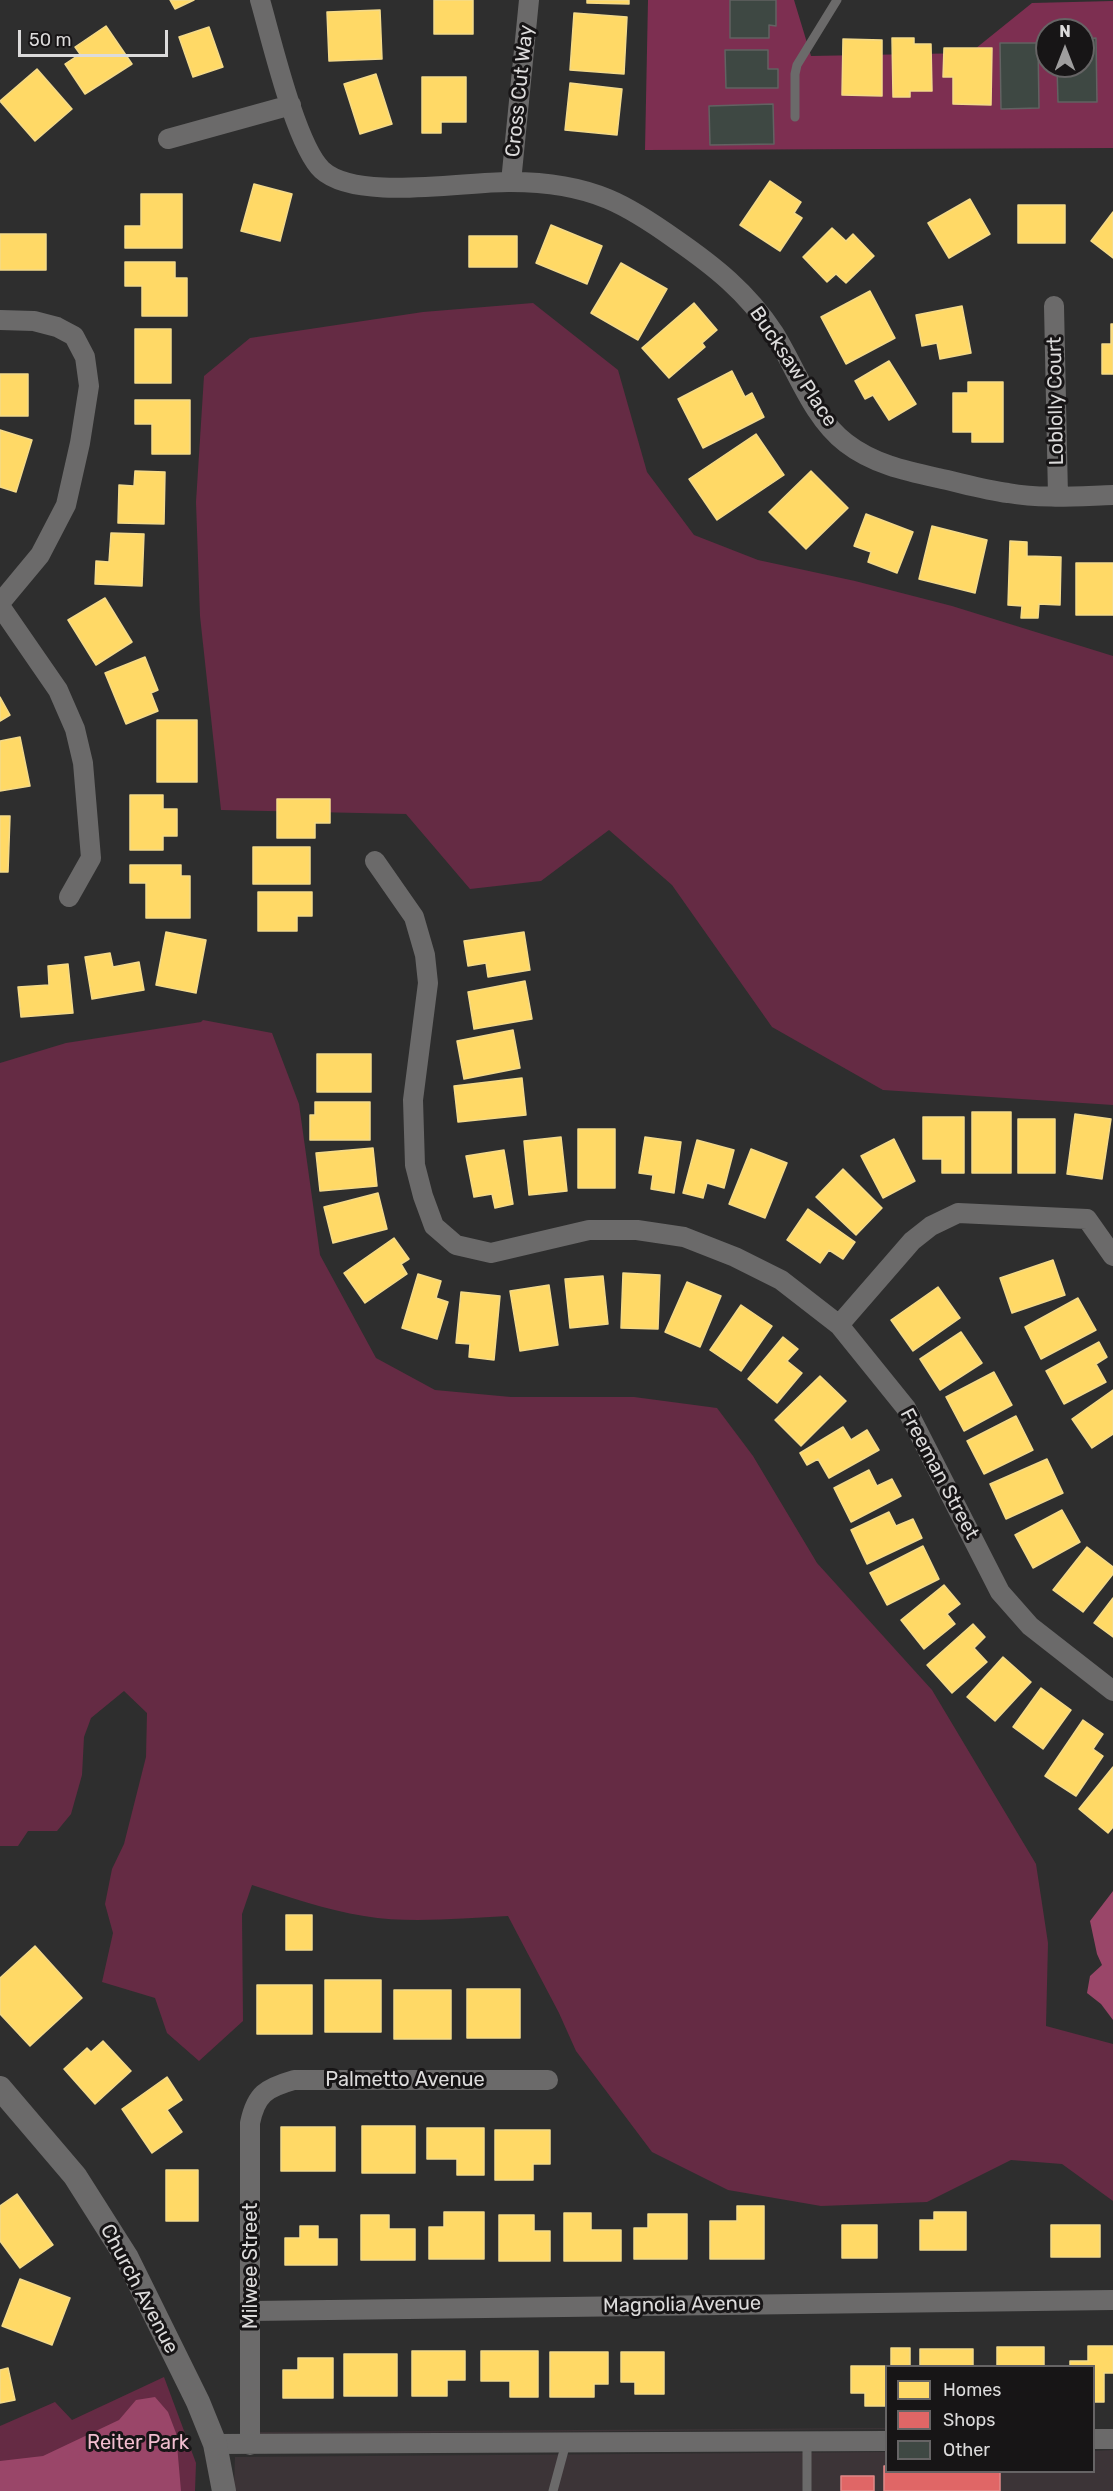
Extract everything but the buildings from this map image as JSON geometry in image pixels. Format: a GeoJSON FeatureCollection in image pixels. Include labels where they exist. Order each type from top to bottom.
{"type":"FeatureCollection","features":[{"type":"Feature","properties":{"kind":"street","name":"Bucksaw Place"},"geometry":{"type":"LineString","coordinates":[[260,0],[291,105],[308,148],[322,170],[342,182],[374,188],[511,182],[570,186],[609,200],[650,222],[721,272],[745,296],[773,332],[822,417],[845,442],[873,459],[902,470],[1010,494],[1113,495]]}},
{"type":"Feature","properties":{"kind":"street","name":"Cross Cut Way"},"geometry":{"type":"LineString","coordinates":[[511,182],[529,0]]}},
{"type":"Feature","properties":{"kind":"street"},"geometry":{"type":"LineString","coordinates":[[168,139],[291,105]]}},
{"type":"Feature","properties":{"kind":"street","name":"Loblolly Court"},"geometry":{"type":"LineString","coordinates":[[1054,306],[1058,496]]}},
{"type":"Feature","properties":{"kind":"street"},"geometry":{"type":"LineString","coordinates":[[0,320],[34,321],[57,327],[74,336],[85,357],[89,386],[80,443],[66,505],[40,555],[0,604],[58,690],[75,729],[83,763],[91,858],[69,897]]}},
{"type":"Feature","properties":{"kind":"street","name":"Freeman Street"},"geometry":{"type":"LineString","coordinates":[[375,861],[414,917],[425,955],[428,983],[413,1100],[416,1165],[423,1196],[435,1226],[456,1245],[491,1252],[590,1230],[637,1230],[684,1237],[735,1257],[781,1280],[838,1325],[906,1408],[1000,1592],[1030,1626],[1113,1691]]}},
{"type":"Feature","properties":{"kind":"street"},"geometry":{"type":"LineString","coordinates":[[838,1325],[912,1241],[931,1226],[958,1214],[1087,1219],[1113,1256]]}},
{"type":"Feature","properties":{"kind":"street","name":"Palmetto Avenue"},"geometry":{"type":"LineString","coordinates":[[265,2092],[277,2085],[294,2080],[548,2080]]}},
{"type":"Feature","properties":{"kind":"street","name":"Church Avenue"},"geometry":{"type":"LineString","coordinates":[[0,2088],[75,2176],[127,2258],[198,2402],[215,2444]]}},
{"type":"Feature","properties":{"kind":"street","name":"Milwee Street"},"geometry":{"type":"LineString","coordinates":[[250,2445],[250,2123],[254,2105],[265,2092]]}},
{"type":"Feature","properties":{"kind":"street","name":"Magnolia Avenue"},"geometry":{"type":"LineString","coordinates":[[251,2311],[1113,2300]]}},
{"type":"Feature","properties":{"kind":"street"},"geometry":{"type":"LineString","coordinates":[[1095,2439],[1113,2439]]}},
{"type":"Feature","properties":{"kind":"street"},"geometry":{"type":"LineString","coordinates":[[224,2491],[215,2444],[885,2440]]}},
{"type":"Feature","properties":{"kind":"lane"},"geometry":{"type":"LineString","coordinates":[[795,117],[797,65],[837,0]]}},
{"type":"Feature","properties":{"kind":"lane"},"geometry":{"type":"LineString","coordinates":[[807,2441],[807,2491]]}},
{"type":"Feature","properties":{"kind":"lane"},"geometry":{"type":"LineString","coordinates":[[554,2491],[566,2443]]}},
{"type":"Feature","properties":{"kind":"shaded area"},"geometry":{"type":"Polygon","coordinates":[[[648,0],[794,0],[811,56],[970,53],[1032,3],[1113,1],[1113,148],[645,150],[648,0]]]}},
{"type":"Feature","properties":{"kind":"shaded area"},"geometry":{"type":"Polygon","coordinates":[[[1113,1891],[1113,2020],[1101,2004],[1087,1993],[1090,1976],[1102,1965],[1097,1954],[1090,1921],[1113,1891]]]}},
{"type":"Feature","properties":{"kind":"shaded area","name":"Reiter Park"},"geometry":{"type":"Polygon","coordinates":[[[155,2397],[168,2412],[176,2433],[181,2491],[0,2491],[0,2461],[43,2456],[119,2420],[136,2400],[155,2397]]]}},
{"type":"Feature","properties":{"kind":"shaded area"},"geometry":{"type":"Polygon","coordinates":[[[885,2428],[260,2434],[260,2432],[885,2428]]]}},
{"type":"Feature","properties":{"kind":"shaded area"},"geometry":{"type":"Polygon","coordinates":[[[1113,2450],[1113,2491],[234,2491],[235,2457],[885,2452],[885,2473],[1095,2473],[1095,2451],[1113,2450]]]}},
{"type":"Feature","properties":{"kind":"green space"},"geometry":{"type":"Polygon","coordinates":[[[533,303],[618,370],[647,472],[694,535],[758,560],[855,581],[952,606],[1113,656],[1113,1105],[883,1090],[772,1027],[672,885],[609,830],[541,881],[470,889],[406,814],[221,810],[200,616],[196,502],[204,376],[250,338],[423,312],[533,303]]]}},
{"type":"Feature","properties":{"kind":"green space"},"geometry":{"type":"Polygon","coordinates":[[[203,1020],[272,1033],[299,1104],[320,1255],[376,1358],[435,1390],[511,1397],[634,1397],[717,1408],[753,1456],[817,1563],[932,1690],[1036,1864],[1048,1943],[1046,2026],[1113,2044],[1113,2201],[1062,2164],[1011,2160],[927,2202],[821,2206],[728,2190],[652,2152],[576,2051],[559,2013],[508,1916],[436,1920],[382,1918],[322,1907],[252,1885],[242,1914],[243,2021],[199,2061],[167,2033],[155,1998],[102,1982],[113,1933],[105,1904],[112,1869],[124,1844],[146,1757],[147,1713],[124,1691],[91,1718],[84,1737],[82,1775],[71,1814],[57,1831],[28,1831],[18,1846],[0,1846],[0,1063],[66,1043],[203,1020]]]}},
{"type":"Feature","properties":{"kind":"green space","name":"Reiter Park"},"geometry":{"type":"Polygon","coordinates":[[[164,2377],[196,2463],[195,2491],[0,2491],[0,2426],[55,2402],[72,2420],[164,2377]]]}}]}
